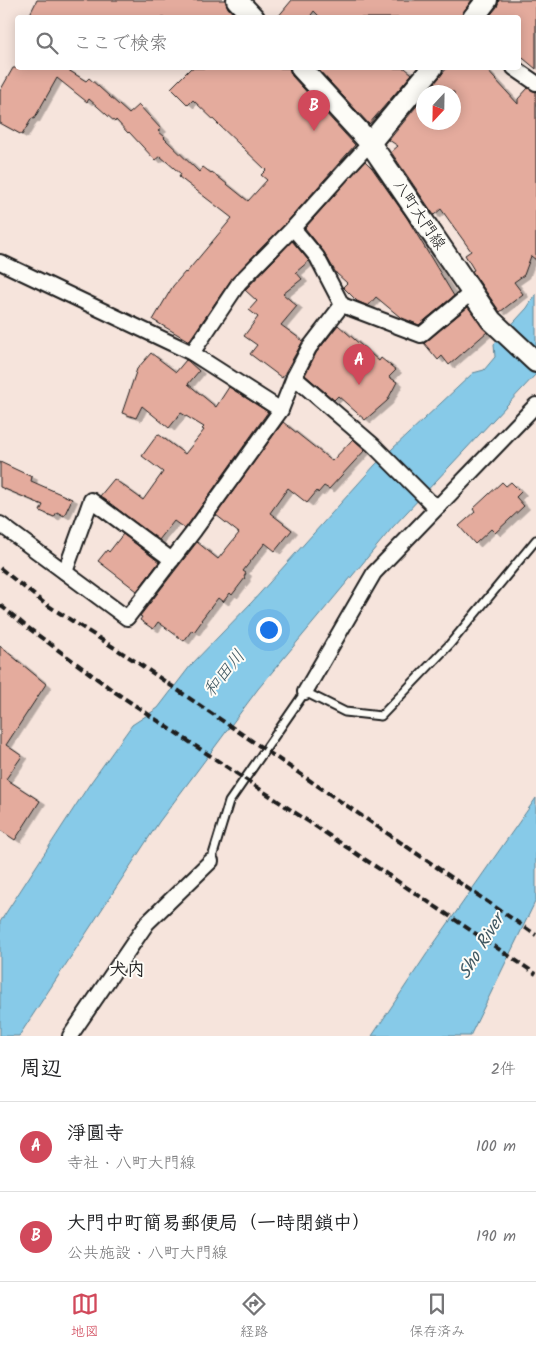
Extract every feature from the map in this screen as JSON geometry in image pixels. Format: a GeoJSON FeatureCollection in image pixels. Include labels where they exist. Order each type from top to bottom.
{"type":"FeatureCollection","features":[{"type":"Feature","properties":{"kind":"main road"},"geometry":{"type":"LineString","coordinates":[[237,0],[251,15]]}},
{"type":"Feature","properties":{"kind":"main road"},"geometry":{"type":"LineString","coordinates":[[475,15],[487,0]]}},
{"type":"Feature","properties":{"kind":"main road","name":"八町大門線"},"geometry":{"type":"LineString","coordinates":[[303,70],[370,143],[491,320],[536,362]]}},
{"type":"Feature","properties":{"kind":"main road"},"geometry":{"type":"LineString","coordinates":[[370,143],[430,70]]}},
{"type":"Feature","properties":{"kind":"street"},"geometry":{"type":"LineString","coordinates":[[517,70],[536,83]]}},
{"type":"Feature","properties":{"kind":"street"},"geometry":{"type":"LineString","coordinates":[[192,353],[239,284],[370,143]]}},
{"type":"Feature","properties":{"kind":"street"},"geometry":{"type":"LineString","coordinates":[[293,228],[317,257],[342,305],[421,335],[472,292]]}},
{"type":"Feature","properties":{"kind":"street"},"geometry":{"type":"LineString","coordinates":[[0,262],[192,353],[280,410]]}},
{"type":"Feature","properties":{"kind":"street"},"geometry":{"type":"LineString","coordinates":[[0,524],[127,618],[194,531],[280,410],[309,348],[342,305]]}},
{"type":"Feature","properties":{"kind":"street"},"geometry":{"type":"LineString","coordinates":[[294,377],[372,445],[434,504]]}},
{"type":"Feature","properties":{"kind":"street"},"geometry":{"type":"LineString","coordinates":[[305,692],[374,573],[434,504],[536,405]]}},
{"type":"Feature","properties":{"kind":"street"},"geometry":{"type":"LineString","coordinates":[[65,572],[91,500],[172,560]]}},
{"type":"Feature","properties":{"kind":"street"},"geometry":{"type":"LineString","coordinates":[[70,1036],[147,923],[211,861]]}},
{"type":"Feature","properties":{"kind":"lane"},"geometry":{"type":"LineString","coordinates":[[211,861],[229,802],[305,692],[345,712],[381,716],[450,644],[536,540]]}},
{"type":"Feature","properties":{"kind":"water","name":"和田川"},"geometry":{"type":"Polygon","coordinates":[[[536,294],[536,374],[392,528],[258,689],[159,822],[19,1036],[0,1036],[0,922],[89,785],[132,725],[158,708],[191,665],[252,602],[375,465],[473,373],[484,370],[495,357],[494,344],[527,308],[536,294]]]}},
{"type":"Feature","properties":{"kind":"water","name":"Sho River"},"geometry":{"type":"Polygon","coordinates":[[[536,798],[536,900],[470,1036],[372,1036],[426,955],[536,798]]]}},
{"type":"Feature","properties":{"kind":"building"},"geometry":{"type":"Polygon","coordinates":[[[37,0],[225,0],[228,8],[234,15],[30,15],[37,0]]]}},
{"type":"Feature","properties":{"kind":"building"},"geometry":{"type":"Polygon","coordinates":[[[292,0],[472,0],[462,15],[318,15],[314,11],[311,15],[280,15],[292,0]]]}},
{"type":"Feature","properties":{"kind":"building"},"geometry":{"type":"Polygon","coordinates":[[[499,0],[536,0],[536,69],[521,56],[521,15],[490,15],[497,7],[499,0]]]}},
{"type":"Feature","properties":{"kind":"building"},"geometry":{"type":"Polygon","coordinates":[[[13,68],[15,70],[68,70],[86,81],[89,78],[129,114],[139,105],[161,129],[158,131],[164,138],[199,172],[203,167],[212,172],[248,201],[267,180],[261,175],[266,170],[193,100],[188,105],[171,88],[189,70],[290,70],[292,76],[355,145],[287,222],[233,277],[189,341],[153,320],[173,286],[232,218],[179,177],[181,174],[160,156],[155,160],[116,120],[115,122],[89,99],[87,102],[57,78],[34,119],[32,118],[22,135],[0,123],[0,91],[13,68]]]}},
{"type":"Feature","properties":{"kind":"building"},"geometry":{"type":"Polygon","coordinates":[[[319,70],[407,70],[412,74],[369,124],[319,70]]]}},
{"type":"Feature","properties":{"kind":"building"},"geometry":{"type":"Polygon","coordinates":[[[445,70],[487,70],[518,104],[518,99],[528,88],[536,92],[536,260],[531,256],[524,275],[514,282],[523,294],[500,312],[472,271],[474,270],[465,255],[471,251],[441,209],[434,215],[391,152],[398,146],[389,140],[416,107],[416,130],[461,130],[461,85],[433,85],[445,70]]]}},
{"type":"Feature","properties":{"kind":"building"},"geometry":{"type":"Polygon","coordinates":[[[365,161],[407,218],[454,296],[419,325],[400,317],[376,297],[368,306],[357,301],[343,287],[347,283],[336,273],[324,252],[305,228],[365,161]]]}},
{"type":"Feature","properties":{"kind":"building"},"geometry":{"type":"Polygon","coordinates":[[[292,241],[309,261],[296,272],[302,279],[283,294],[297,306],[281,325],[303,341],[282,378],[250,354],[257,345],[244,336],[258,317],[249,310],[257,301],[245,290],[292,241]]]}},
{"type":"Feature","properties":{"kind":"building"},"geometry":{"type":"Polygon","coordinates":[[[468,307],[487,332],[449,365],[442,356],[438,360],[424,343],[468,307]]]}},
{"type":"Feature","properties":{"kind":"building"},"geometry":{"type":"Polygon","coordinates":[[[338,325],[379,361],[381,358],[396,370],[389,377],[397,382],[387,401],[365,420],[338,396],[334,400],[305,375],[316,353],[338,325]]]}},
{"type":"Feature","properties":{"kind":"building"},"geometry":{"type":"Polygon","coordinates":[[[151,353],[176,372],[186,360],[188,361],[199,371],[188,384],[216,407],[229,387],[268,412],[185,529],[174,521],[159,540],[100,496],[114,479],[143,500],[163,472],[142,456],[158,434],[185,454],[204,430],[202,429],[204,427],[181,413],[169,428],[142,406],[136,418],[122,413],[137,369],[151,353]]]}},
{"type":"Feature","properties":{"kind":"building"},"geometry":{"type":"Polygon","coordinates":[[[283,422],[332,461],[353,439],[365,450],[329,489],[324,486],[307,503],[288,488],[270,513],[292,530],[275,551],[265,543],[243,571],[246,573],[245,578],[232,595],[230,593],[223,602],[218,598],[194,632],[192,630],[184,641],[158,622],[153,629],[140,620],[142,617],[140,616],[197,542],[218,559],[239,533],[216,515],[283,422]]]}},
{"type":"Feature","properties":{"kind":"building"},"geometry":{"type":"Polygon","coordinates":[[[0,462],[32,477],[31,481],[72,499],[64,516],[57,512],[54,517],[40,511],[43,505],[0,487],[0,462]]]}},
{"type":"Feature","properties":{"kind":"building"},"geometry":{"type":"Polygon","coordinates":[[[502,482],[506,486],[511,482],[521,492],[516,497],[524,506],[495,533],[491,529],[475,544],[459,526],[475,512],[473,509],[502,482]]]}},
{"type":"Feature","properties":{"kind":"building"},"geometry":{"type":"Polygon","coordinates":[[[123,534],[159,562],[137,591],[98,561],[107,550],[109,552],[123,534]]]}},
{"type":"Feature","properties":{"kind":"building"},"geometry":{"type":"Polygon","coordinates":[[[0,646],[46,684],[6,745],[22,756],[6,779],[40,801],[15,840],[0,830],[0,646]]]}},
{"type":"Feature","properties":{"kind":"railway"},"geometry":{"type":"LineString","coordinates":[[0,568],[44,603],[135,661],[536,935]]}},
{"type":"Feature","properties":{"kind":"railway"},"geometry":{"type":"LineString","coordinates":[[0,605],[115,692],[536,974]]}},
{"type":"Feature","properties":{"kind":"place","name":"大門中町簡易郵便局（一時閉鎖中）"},"geometry":{"type":"Point","coordinates":[314,131]}},
{"type":"Feature","properties":{"kind":"place","name":"淨圓寺"},"geometry":{"type":"Point","coordinates":[359,385]}},
{"type":"Feature","properties":{"kind":"district","name":"犬内"},"geometry":{"type":"Point","coordinates":[127,970]}}]}
